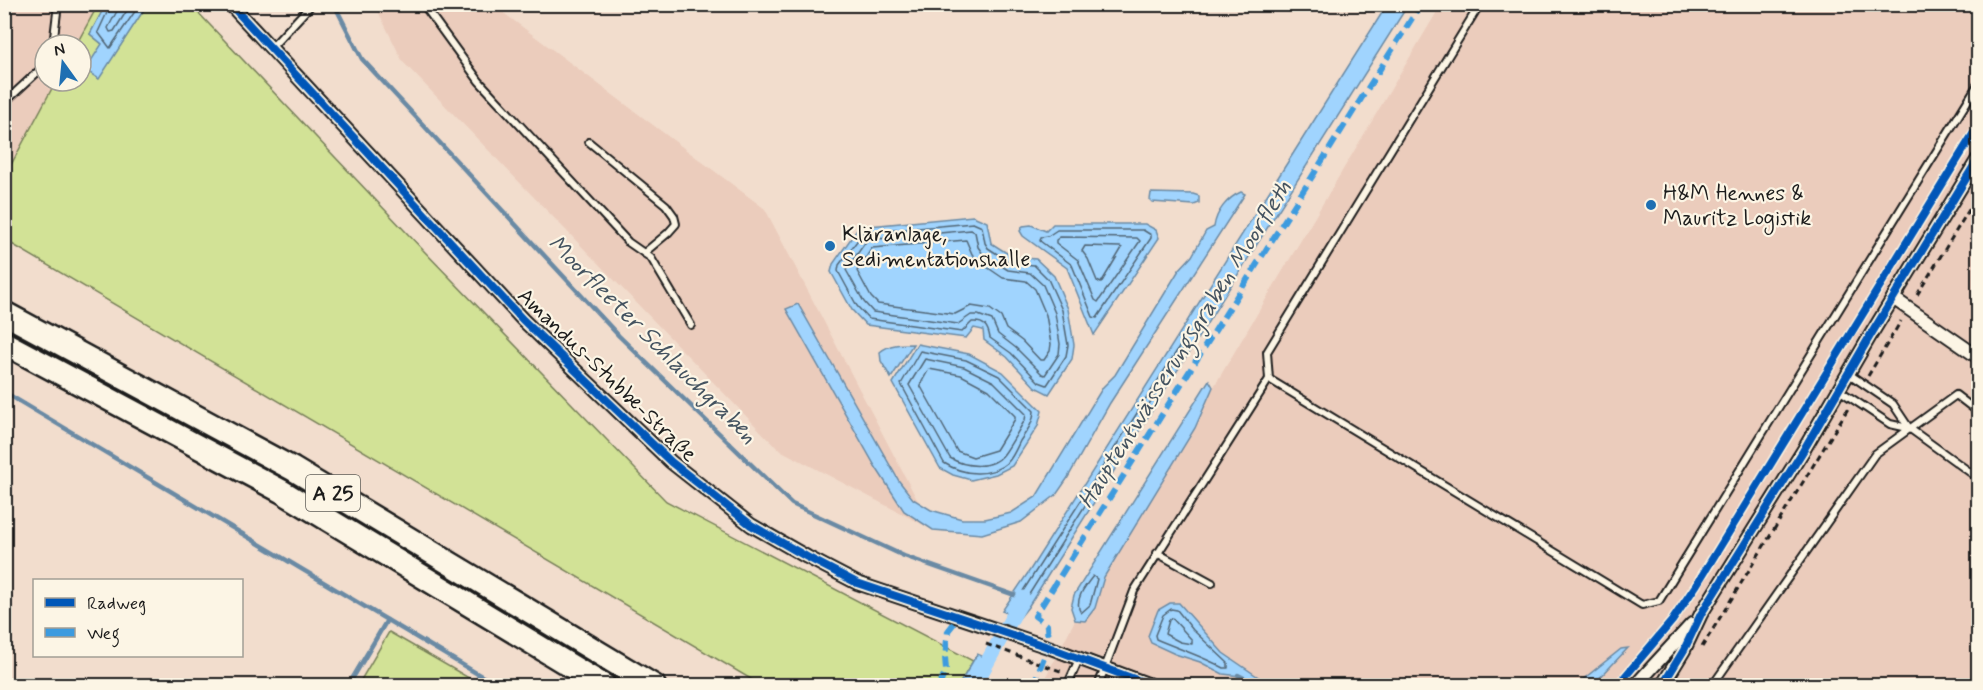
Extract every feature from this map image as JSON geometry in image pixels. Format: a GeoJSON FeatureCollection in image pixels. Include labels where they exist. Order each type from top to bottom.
{"type":"FeatureCollection","features":[{"type":"Feature","properties":{"kind":"highway","name":"A 25"},"geometry":{"type":"LineString","coordinates":[[4,313],[293,469],[654,686]]}},
{"type":"Feature","properties":{"kind":"highway","name":"A 25"},"geometry":{"type":"LineString","coordinates":[[4,343],[281,491],[604,686]]}},
{"type":"Feature","properties":{"kind":"street","name":"Amandus-Stubbe-Straße"},"geometry":{"type":"LineString","coordinates":[[230,4],[523,320],[671,462],[751,525],[857,583],[1048,647],[1153,686]]}},
{"type":"Feature","properties":{"kind":"street"},"geometry":{"type":"LineString","coordinates":[[1662,686],[1684,650],[1701,614],[1978,159]]}},
{"type":"Feature","properties":{"kind":"street"},"geometry":{"type":"LineString","coordinates":[[1893,298],[1978,357]]}},
{"type":"Feature","properties":{"kind":"street"},"geometry":{"type":"LineString","coordinates":[[1635,686],[1701,614]]}},
{"type":"Feature","properties":{"kind":"lane"},"geometry":{"type":"LineString","coordinates":[[56,33],[58,4]]}},
{"type":"Feature","properties":{"kind":"lane"},"geometry":{"type":"LineString","coordinates":[[271,48],[304,7],[312,4]]}},
{"type":"Feature","properties":{"kind":"lane"},"geometry":{"type":"LineString","coordinates":[[423,4],[479,81],[628,242],[651,258],[691,325]]}},
{"type":"Feature","properties":{"kind":"lane"},"geometry":{"type":"LineString","coordinates":[[1098,686],[1134,591],[1269,379],[1267,352],[1480,4]]}},
{"type":"Feature","properties":{"kind":"lane"},"geometry":{"type":"LineString","coordinates":[[4,103],[33,76]]}},
{"type":"Feature","properties":{"kind":"lane"},"geometry":{"type":"LineString","coordinates":[[1269,379],[1642,605],[1659,601],[1978,84]]}},
{"type":"Feature","properties":{"kind":"lane"},"geometry":{"type":"LineString","coordinates":[[589,142],[666,205],[675,216],[676,224],[644,253]]}},
{"type":"Feature","properties":{"kind":"lane"},"geometry":{"type":"LineString","coordinates":[[1849,374],[1893,404],[1909,428],[1978,478]]}},
{"type":"Feature","properties":{"kind":"lane"},"geometry":{"type":"LineString","coordinates":[[1839,390],[1890,424],[1909,428]]}},
{"type":"Feature","properties":{"kind":"lane"},"geometry":{"type":"LineString","coordinates":[[1712,686],[1875,454],[1956,394],[1978,412]]}},
{"type":"Feature","properties":{"kind":"lane"},"geometry":{"type":"LineString","coordinates":[[1157,553],[1212,583]]}},
{"type":"Feature","properties":{"kind":"lane"},"geometry":{"type":"LineString","coordinates":[[1067,686],[1079,659]]}},
{"type":"Feature","properties":{"kind":"path"},"geometry":{"type":"LineString","coordinates":[[1917,295],[1978,195]]}},
{"type":"Feature","properties":{"kind":"path"},"geometry":{"type":"LineString","coordinates":[[1863,384],[1901,321]]}},
{"type":"Feature","properties":{"kind":"path"},"geometry":{"type":"LineString","coordinates":[[1696,656],[1853,399]]}},
{"type":"Feature","properties":{"kind":"path"},"geometry":{"type":"LineString","coordinates":[[986,644],[1071,675]]}},
{"type":"Feature","properties":{"kind":"shaded area"},"geometry":{"type":"Polygon","coordinates":[[[5,5],[98,5],[83,33],[33,33],[33,93],[50,93],[5,176],[5,5]]]}},
{"type":"Feature","properties":{"kind":"shaded area"},"geometry":{"type":"Polygon","coordinates":[[[375,5],[493,5],[765,209],[933,530],[778,449],[403,62],[375,5]]]}},
{"type":"Feature","properties":{"kind":"shaded area"},"geometry":{"type":"Polygon","coordinates":[[[1441,5],[1978,5],[1978,685],[1041,686],[1075,620],[1441,5]]]}},
{"type":"Feature","properties":{"kind":"green space"},"geometry":{"type":"Polygon","coordinates":[[[98,5],[106,5],[91,33],[83,33],[98,5]]]}},
{"type":"Feature","properties":{"kind":"green space"},"geometry":{"type":"Polygon","coordinates":[[[147,5],[191,5],[423,250],[666,501],[973,661],[959,685],[761,685],[5,240],[5,176],[50,93],[93,93],[93,36],[102,44],[98,79],[147,5]]]}},
{"type":"Feature","properties":{"kind":"green space"},"geometry":{"type":"Polygon","coordinates":[[[389,632],[481,685],[358,685],[389,632]]]}},
{"type":"Feature","properties":{"kind":"water"},"geometry":{"type":"Polygon","coordinates":[[[106,4],[147,5],[99,79],[93,75],[93,58],[102,44],[91,33],[106,4]]]}},
{"type":"Feature","properties":{"kind":"water"},"geometry":{"type":"Polygon","coordinates":[[[1387,5],[1408,5],[1028,607],[1020,617],[1002,611],[1030,570],[1387,5]]]}},
{"type":"Feature","properties":{"kind":"water"},"geometry":{"type":"Polygon","coordinates":[[[1241,192],[1245,194],[1110,403],[1056,495],[1021,522],[982,534],[933,530],[904,511],[875,466],[786,309],[798,304],[899,481],[913,499],[931,510],[962,519],[985,519],[1011,513],[1036,497],[1103,387],[1115,375],[1179,270],[1192,256],[1206,231],[1214,227],[1223,206],[1241,192]]]}},
{"type":"Feature","properties":{"kind":"water"},"geometry":{"type":"Polygon","coordinates":[[[1151,193],[1193,194],[1199,196],[1199,203],[1194,205],[1152,202],[1151,193]]]}},
{"type":"Feature","properties":{"kind":"water"},"geometry":{"type":"Polygon","coordinates":[[[973,216],[987,222],[991,243],[1013,257],[1036,259],[1054,276],[1068,309],[1074,345],[1072,359],[1049,394],[1035,387],[1007,357],[984,340],[983,330],[974,328],[966,338],[866,325],[852,310],[831,272],[833,264],[859,227],[973,216]]]}},
{"type":"Feature","properties":{"kind":"water"},"geometry":{"type":"Polygon","coordinates":[[[1053,224],[1145,224],[1156,230],[1159,238],[1094,335],[1067,268],[1023,236],[1020,231],[1023,226],[1031,225],[1046,231],[1053,224]]]}},
{"type":"Feature","properties":{"kind":"water"},"geometry":{"type":"Polygon","coordinates":[[[913,344],[891,378],[881,361],[880,352],[891,346],[913,344]]]}},
{"type":"Feature","properties":{"kind":"water"},"geometry":{"type":"Polygon","coordinates":[[[917,344],[969,354],[1003,372],[1042,411],[1038,426],[1012,466],[996,474],[971,480],[953,475],[940,468],[893,383],[917,344]]]}},
{"type":"Feature","properties":{"kind":"water"},"geometry":{"type":"Polygon","coordinates":[[[1209,380],[1213,387],[1195,428],[1104,577],[1095,608],[1085,621],[1075,620],[1071,608],[1074,595],[1209,380]]]}},
{"type":"Feature","properties":{"kind":"water"},"geometry":{"type":"Polygon","coordinates":[[[1170,603],[1179,603],[1223,653],[1270,685],[1260,685],[1240,676],[1223,674],[1200,662],[1151,643],[1148,636],[1158,610],[1170,603]]]}},
{"type":"Feature","properties":{"kind":"water"},"geometry":{"type":"Polygon","coordinates":[[[1628,648],[1593,685],[1576,685],[1621,649],[1628,648]]]}},
{"type":"Feature","properties":{"kind":"water"},"geometry":{"type":"Polygon","coordinates":[[[977,654],[994,661],[979,685],[959,685],[977,654]]]}},
{"type":"Feature","properties":{"kind":"waterway","name":"Moorfleeter Schlauchgraben"},"geometry":{"type":"LineString","coordinates":[[334,4],[362,59],[619,336],[792,504],[904,556],[1017,596]]}},
{"type":"Feature","properties":{"kind":"waterway"},"geometry":{"type":"LineString","coordinates":[[4,392],[498,686]]}},
{"type":"Feature","properties":{"kind":"waterway","name":"Hauptentwässerungsgraben Moorfleth"},"geometry":{"type":"LineString","coordinates":[[974,686],[1023,598]]}},
{"type":"Feature","properties":{"kind":"waterway"},"geometry":{"type":"LineString","coordinates":[[348,686],[387,620]]}},
{"type":"Feature","properties":{"kind":"waterway"},"geometry":{"type":"LineString","coordinates":[[1238,675],[1260,686]]}},
{"type":"Feature","properties":{"kind":"marked path"},"geometry":{"type":"LineString","coordinates":[[1033,686],[1048,647],[1047,625],[1035,616],[1421,4]]}},
{"type":"Feature","properties":{"kind":"marked path"},"geometry":{"type":"LineString","coordinates":[[939,686],[946,670],[948,631],[959,617]]}},
{"type":"Feature","properties":{"kind":"cycle path"},"geometry":{"type":"LineString","coordinates":[[230,4],[523,320],[671,462],[751,525],[857,583],[1048,647],[1153,686]]}},
{"type":"Feature","properties":{"kind":"cycle path"},"geometry":{"type":"LineString","coordinates":[[1617,686],[1672,621],[1697,584],[1978,126]]}},
{"type":"Feature","properties":{"kind":"cycle path"},"geometry":{"type":"LineString","coordinates":[[1662,686],[1684,650],[1701,614],[1803,451],[1978,159]]}},
{"type":"Feature","properties":{"kind":"place","name":"H&M Hennes & Mauritz Logistik"},"geometry":{"type":"Point","coordinates":[1651,205]}},
{"type":"Feature","properties":{"kind":"place","name":"Kläranlage, Sedimentationshalle"},"geometry":{"type":"Point","coordinates":[830,246]}}]}
